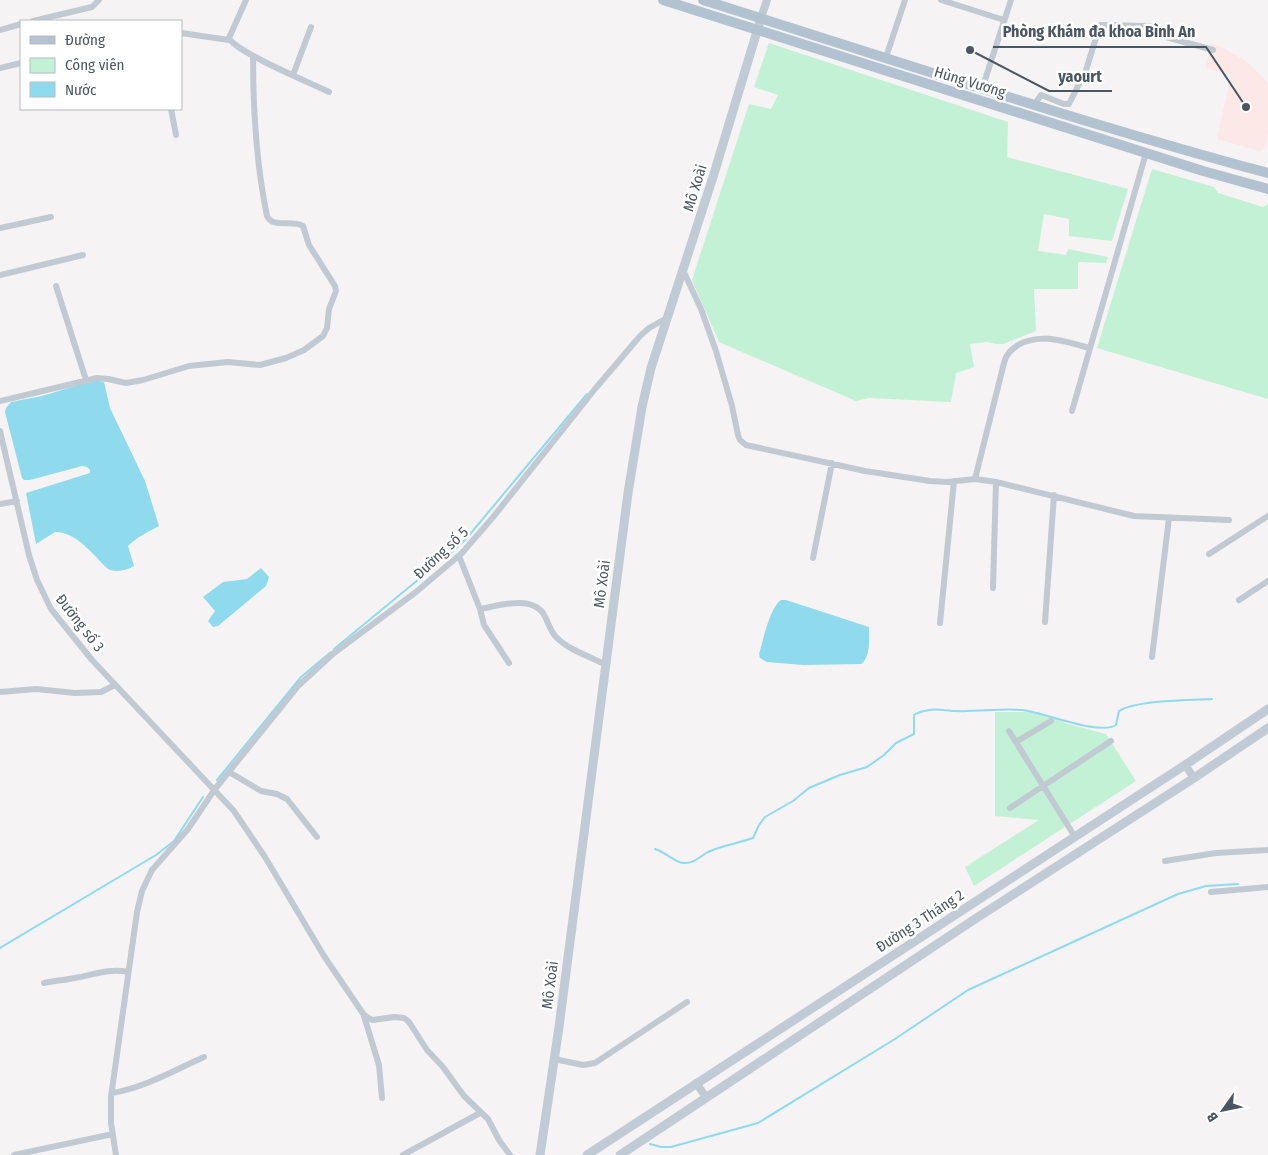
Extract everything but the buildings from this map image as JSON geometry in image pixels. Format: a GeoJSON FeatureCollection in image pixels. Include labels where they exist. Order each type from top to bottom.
{"type":"FeatureCollection","features":[{"type":"Feature","properties":{"kind":"main road","name":"Hùng Vương"},"geometry":{"type":"LineString","coordinates":[[664,0],[1146,154],[1266,188]]}},
{"type":"Feature","properties":{"kind":"main road","name":"Hùng Vương"},"geometry":{"type":"LineString","coordinates":[[703,0],[982,89],[1268,173]]}},
{"type":"Feature","properties":{"kind":"main road","name":"Mô Xoài"},"geometry":{"type":"LineString","coordinates":[[540,1155],[628,493],[642,407],[649,377],[713,177],[760,18]]}},
{"type":"Feature","properties":{"kind":"main road"},"geometry":{"type":"LineString","coordinates":[[1146,154],[1150,139]]}},
{"type":"Feature","properties":{"kind":"main road"},"geometry":{"type":"LineString","coordinates":[[1266,188],[1268,177]]}},
{"type":"Feature","properties":{"kind":"main road","name":"Đường 3 Tháng 2"},"geometry":{"type":"LineString","coordinates":[[587,1155],[1076,837],[1268,709]]}},
{"type":"Feature","properties":{"kind":"main road","name":"Đường 3 Tháng 2"},"geometry":{"type":"LineString","coordinates":[[620,1155],[974,919],[1194,778],[1268,728]]}},
{"type":"Feature","properties":{"kind":"street"},"geometry":{"type":"LineString","coordinates":[[38,20],[92,7],[99,0]]}},
{"type":"Feature","properties":{"kind":"street"},"geometry":{"type":"LineString","coordinates":[[230,40],[231,31],[246,0]]}},
{"type":"Feature","properties":{"kind":"street"},"geometry":{"type":"LineString","coordinates":[[760,18],[766,0]]}},
{"type":"Feature","properties":{"kind":"street"},"geometry":{"type":"LineString","coordinates":[[886,58],[905,0]]}},
{"type":"Feature","properties":{"kind":"street"},"geometry":{"type":"LineString","coordinates":[[941,0],[1004,20]]}},
{"type":"Feature","properties":{"kind":"street"},"geometry":{"type":"LineString","coordinates":[[982,89],[1010,0]]}},
{"type":"Feature","properties":{"kind":"street"},"geometry":{"type":"LineString","coordinates":[[0,30],[20,24]]}},
{"type":"Feature","properties":{"kind":"street"},"geometry":{"type":"LineString","coordinates":[[1034,104],[1041,95],[1064,104],[1069,104],[1086,70],[1100,26],[1150,26],[1166,37],[1214,50]]}},
{"type":"Feature","properties":{"kind":"street"},"geometry":{"type":"LineString","coordinates":[[293,75],[311,27]]}},
{"type":"Feature","properties":{"kind":"street"},"geometry":{"type":"LineString","coordinates":[[182,33],[230,40],[253,56],[329,92]]}},
{"type":"Feature","properties":{"kind":"street"},"geometry":{"type":"LineString","coordinates":[[0,401],[86,380],[102,378],[126,383],[144,380],[200,364],[228,362],[251,365],[266,364],[304,350],[319,340],[325,332],[328,311],[336,291],[335,286],[309,245],[303,226],[297,223],[273,222],[267,216],[260,184],[257,150],[253,93],[253,56]]}},
{"type":"Feature","properties":{"kind":"street"},"geometry":{"type":"LineString","coordinates":[[0,68],[20,63]]}},
{"type":"Feature","properties":{"kind":"street"},"geometry":{"type":"LineString","coordinates":[[171,110],[176,135]]}},
{"type":"Feature","properties":{"kind":"street"},"geometry":{"type":"LineString","coordinates":[[1072,411],[1146,154]]}},
{"type":"Feature","properties":{"kind":"street"},"geometry":{"type":"LineString","coordinates":[[0,228],[51,216]]}},
{"type":"Feature","properties":{"kind":"street"},"geometry":{"type":"LineString","coordinates":[[0,275],[84,254]]}},
{"type":"Feature","properties":{"kind":"street"},"geometry":{"type":"LineString","coordinates":[[683,270],[701,310],[716,351],[740,440],[746,445],[865,471],[930,481],[975,479],[996,482],[1134,516],[1229,520]]}},
{"type":"Feature","properties":{"kind":"street"},"geometry":{"type":"LineString","coordinates":[[56,286],[86,380]]}},
{"type":"Feature","properties":{"kind":"street","name":"Đường số 5"},"geometry":{"type":"LineString","coordinates":[[116,1155],[112,1134],[112,1093],[128,972],[137,912],[144,884],[156,864],[188,830],[215,789],[303,680],[334,653],[416,592],[459,556],[494,516],[595,388],[640,336],[649,328],[667,318]]}},
{"type":"Feature","properties":{"kind":"street"},"geometry":{"type":"LineString","coordinates":[[975,479],[1004,363],[1010,352],[1027,341],[1038,338],[1090,348]]}},
{"type":"Feature","properties":{"kind":"street","name":"Đường số 3"},"geometry":{"type":"LineString","coordinates":[[0,431],[29,554],[45,599],[67,630],[115,685],[215,789],[252,836],[308,930],[364,1015],[379,1065],[382,1098]]}},
{"type":"Feature","properties":{"kind":"street"},"geometry":{"type":"LineString","coordinates":[[813,558],[832,463]]}},
{"type":"Feature","properties":{"kind":"street"},"geometry":{"type":"LineString","coordinates":[[940,624],[954,481]]}},
{"type":"Feature","properties":{"kind":"street"},"geometry":{"type":"LineString","coordinates":[[993,588],[996,482]]}},
{"type":"Feature","properties":{"kind":"street"},"geometry":{"type":"LineString","coordinates":[[1045,622],[1054,495]]}},
{"type":"Feature","properties":{"kind":"street"},"geometry":{"type":"LineString","coordinates":[[0,504],[17,501]]}},
{"type":"Feature","properties":{"kind":"street"},"geometry":{"type":"LineString","coordinates":[[1210,554],[1268,516]]}},
{"type":"Feature","properties":{"kind":"street"},"geometry":{"type":"LineString","coordinates":[[1152,657],[1169,518]]}},
{"type":"Feature","properties":{"kind":"street"},"geometry":{"type":"LineString","coordinates":[[459,556],[480,608],[484,625],[509,663]]}},
{"type":"Feature","properties":{"kind":"street"},"geometry":{"type":"LineString","coordinates":[[1239,600],[1268,581]]}},
{"type":"Feature","properties":{"kind":"street"},"geometry":{"type":"LineString","coordinates":[[480,608],[516,603],[535,605],[542,612],[557,638],[583,654],[605,664]]}},
{"type":"Feature","properties":{"kind":"street"},"geometry":{"type":"LineString","coordinates":[[0,692],[36,689],[75,693],[101,692],[115,685]]}},
{"type":"Feature","properties":{"kind":"street"},"geometry":{"type":"LineString","coordinates":[[1016,742],[1051,721]]}},
{"type":"Feature","properties":{"kind":"street"},"geometry":{"type":"LineString","coordinates":[[1009,731],[1076,837]]}},
{"type":"Feature","properties":{"kind":"street"},"geometry":{"type":"LineString","coordinates":[[1010,808],[1111,741]]}},
{"type":"Feature","properties":{"kind":"street"},"geometry":{"type":"LineString","coordinates":[[1185,765],[1194,778]]}},
{"type":"Feature","properties":{"kind":"street"},"geometry":{"type":"LineString","coordinates":[[229,772],[261,791],[277,794],[286,799],[318,837]]}},
{"type":"Feature","properties":{"kind":"street"},"geometry":{"type":"LineString","coordinates":[[1165,861],[1216,853],[1268,850]]}},
{"type":"Feature","properties":{"kind":"street"},"geometry":{"type":"LineString","coordinates":[[1211,892],[1268,887]]}},
{"type":"Feature","properties":{"kind":"street"},"geometry":{"type":"LineString","coordinates":[[968,907],[974,919]]}},
{"type":"Feature","properties":{"kind":"street"},"geometry":{"type":"LineString","coordinates":[[44,983],[107,970],[128,972]]}},
{"type":"Feature","properties":{"kind":"street"},"geometry":{"type":"LineString","coordinates":[[554,1060],[583,1065],[595,1063],[687,1002]]}},
{"type":"Feature","properties":{"kind":"street"},"geometry":{"type":"LineString","coordinates":[[364,1015],[372,1020],[395,1017],[406,1020],[427,1050],[443,1067],[464,1096],[492,1124],[499,1140],[510,1155]]}},
{"type":"Feature","properties":{"kind":"street"},"geometry":{"type":"LineString","coordinates":[[112,1093],[142,1084],[204,1056]]}},
{"type":"Feature","properties":{"kind":"street"},"geometry":{"type":"LineString","coordinates":[[696,1083],[706,1097]]}},
{"type":"Feature","properties":{"kind":"street"},"geometry":{"type":"LineString","coordinates":[[402,1155],[480,1113]]}},
{"type":"Feature","properties":{"kind":"street"},"geometry":{"type":"LineString","coordinates":[[14,1155],[112,1134]]}},
{"type":"Feature","properties":{"kind":"shaded area"},"geometry":{"type":"Polygon","coordinates":[[[1210,43],[1224,48],[1248,63],[1268,83],[1268,131],[1265,148],[1260,151],[1217,139],[1231,75],[1206,68],[1210,43]]]}},
{"type":"Feature","properties":{"kind":"green space"},"geometry":{"type":"Polygon","coordinates":[[[769,43],[1008,122],[1007,157],[1128,189],[1112,241],[1069,236],[1069,219],[1044,214],[1038,251],[1066,255],[1068,249],[1108,257],[1106,263],[1078,262],[1078,289],[1034,289],[1036,331],[1003,344],[987,342],[970,344],[974,367],[956,373],[951,402],[869,398],[856,401],[719,342],[692,280],[749,104],[771,109],[778,95],[754,87],[769,43]]]}},
{"type":"Feature","properties":{"kind":"green space"},"geometry":{"type":"Polygon","coordinates":[[[1152,169],[1214,187],[1218,193],[1263,207],[1268,204],[1268,399],[1097,348],[1152,169]]]}},
{"type":"Feature","properties":{"kind":"green space"},"geometry":{"type":"Polygon","coordinates":[[[995,712],[1037,712],[1068,724],[1106,734],[1136,781],[974,886],[965,867],[1039,820],[995,816],[995,712]]]}},
{"type":"Feature","properties":{"kind":"water"},"geometry":{"type":"Polygon","coordinates":[[[95,380],[104,382],[110,408],[145,481],[159,526],[139,537],[128,546],[134,566],[114,571],[108,569],[84,545],[63,533],[55,532],[36,544],[26,493],[90,473],[90,470],[82,466],[24,480],[5,412],[11,402],[42,396],[95,380]]]}},
{"type":"Feature","properties":{"kind":"water"},"geometry":{"type":"Polygon","coordinates":[[[261,568],[269,577],[266,586],[218,626],[213,627],[208,621],[215,611],[203,597],[223,582],[247,579],[261,568]]]}},
{"type":"Feature","properties":{"kind":"water"},"geometry":{"type":"Polygon","coordinates":[[[781,600],[869,627],[869,647],[864,661],[861,664],[803,665],[767,662],[760,658],[759,654],[770,617],[781,600]]]}},
{"type":"Feature","properties":{"kind":"waterway"},"geometry":{"type":"LineString","coordinates":[[334,649],[466,539],[587,394]]}},
{"type":"Feature","properties":{"kind":"waterway"},"geometry":{"type":"LineString","coordinates":[[217,780],[301,677],[331,652]]}},
{"type":"Feature","properties":{"kind":"waterway"},"geometry":{"type":"LineString","coordinates":[[655,849],[677,861],[687,863],[713,850],[753,838],[765,817],[793,801],[809,788],[840,775],[867,767],[884,755],[896,743],[914,734],[914,715],[921,712],[936,709],[953,711],[1022,710],[1084,726],[1108,728],[1116,725],[1119,711],[1127,707],[1164,701],[1212,699]]}},
{"type":"Feature","properties":{"kind":"waterway"},"geometry":{"type":"LineString","coordinates":[[0,948],[156,855],[174,841],[203,797]]}},
{"type":"Feature","properties":{"kind":"waterway"},"geometry":{"type":"LineString","coordinates":[[650,1144],[671,1147],[758,1123],[895,1039],[968,990],[1178,894],[1206,886],[1238,884]]}},
{"type":"Feature","properties":{"kind":"place","name":"yaourt"},"geometry":{"type":"Point","coordinates":[970,50]}},
{"type":"Feature","properties":{"kind":"place","name":"Phòng Khám đa khoa Bình An"},"geometry":{"type":"Point","coordinates":[1246,107]}}]}
